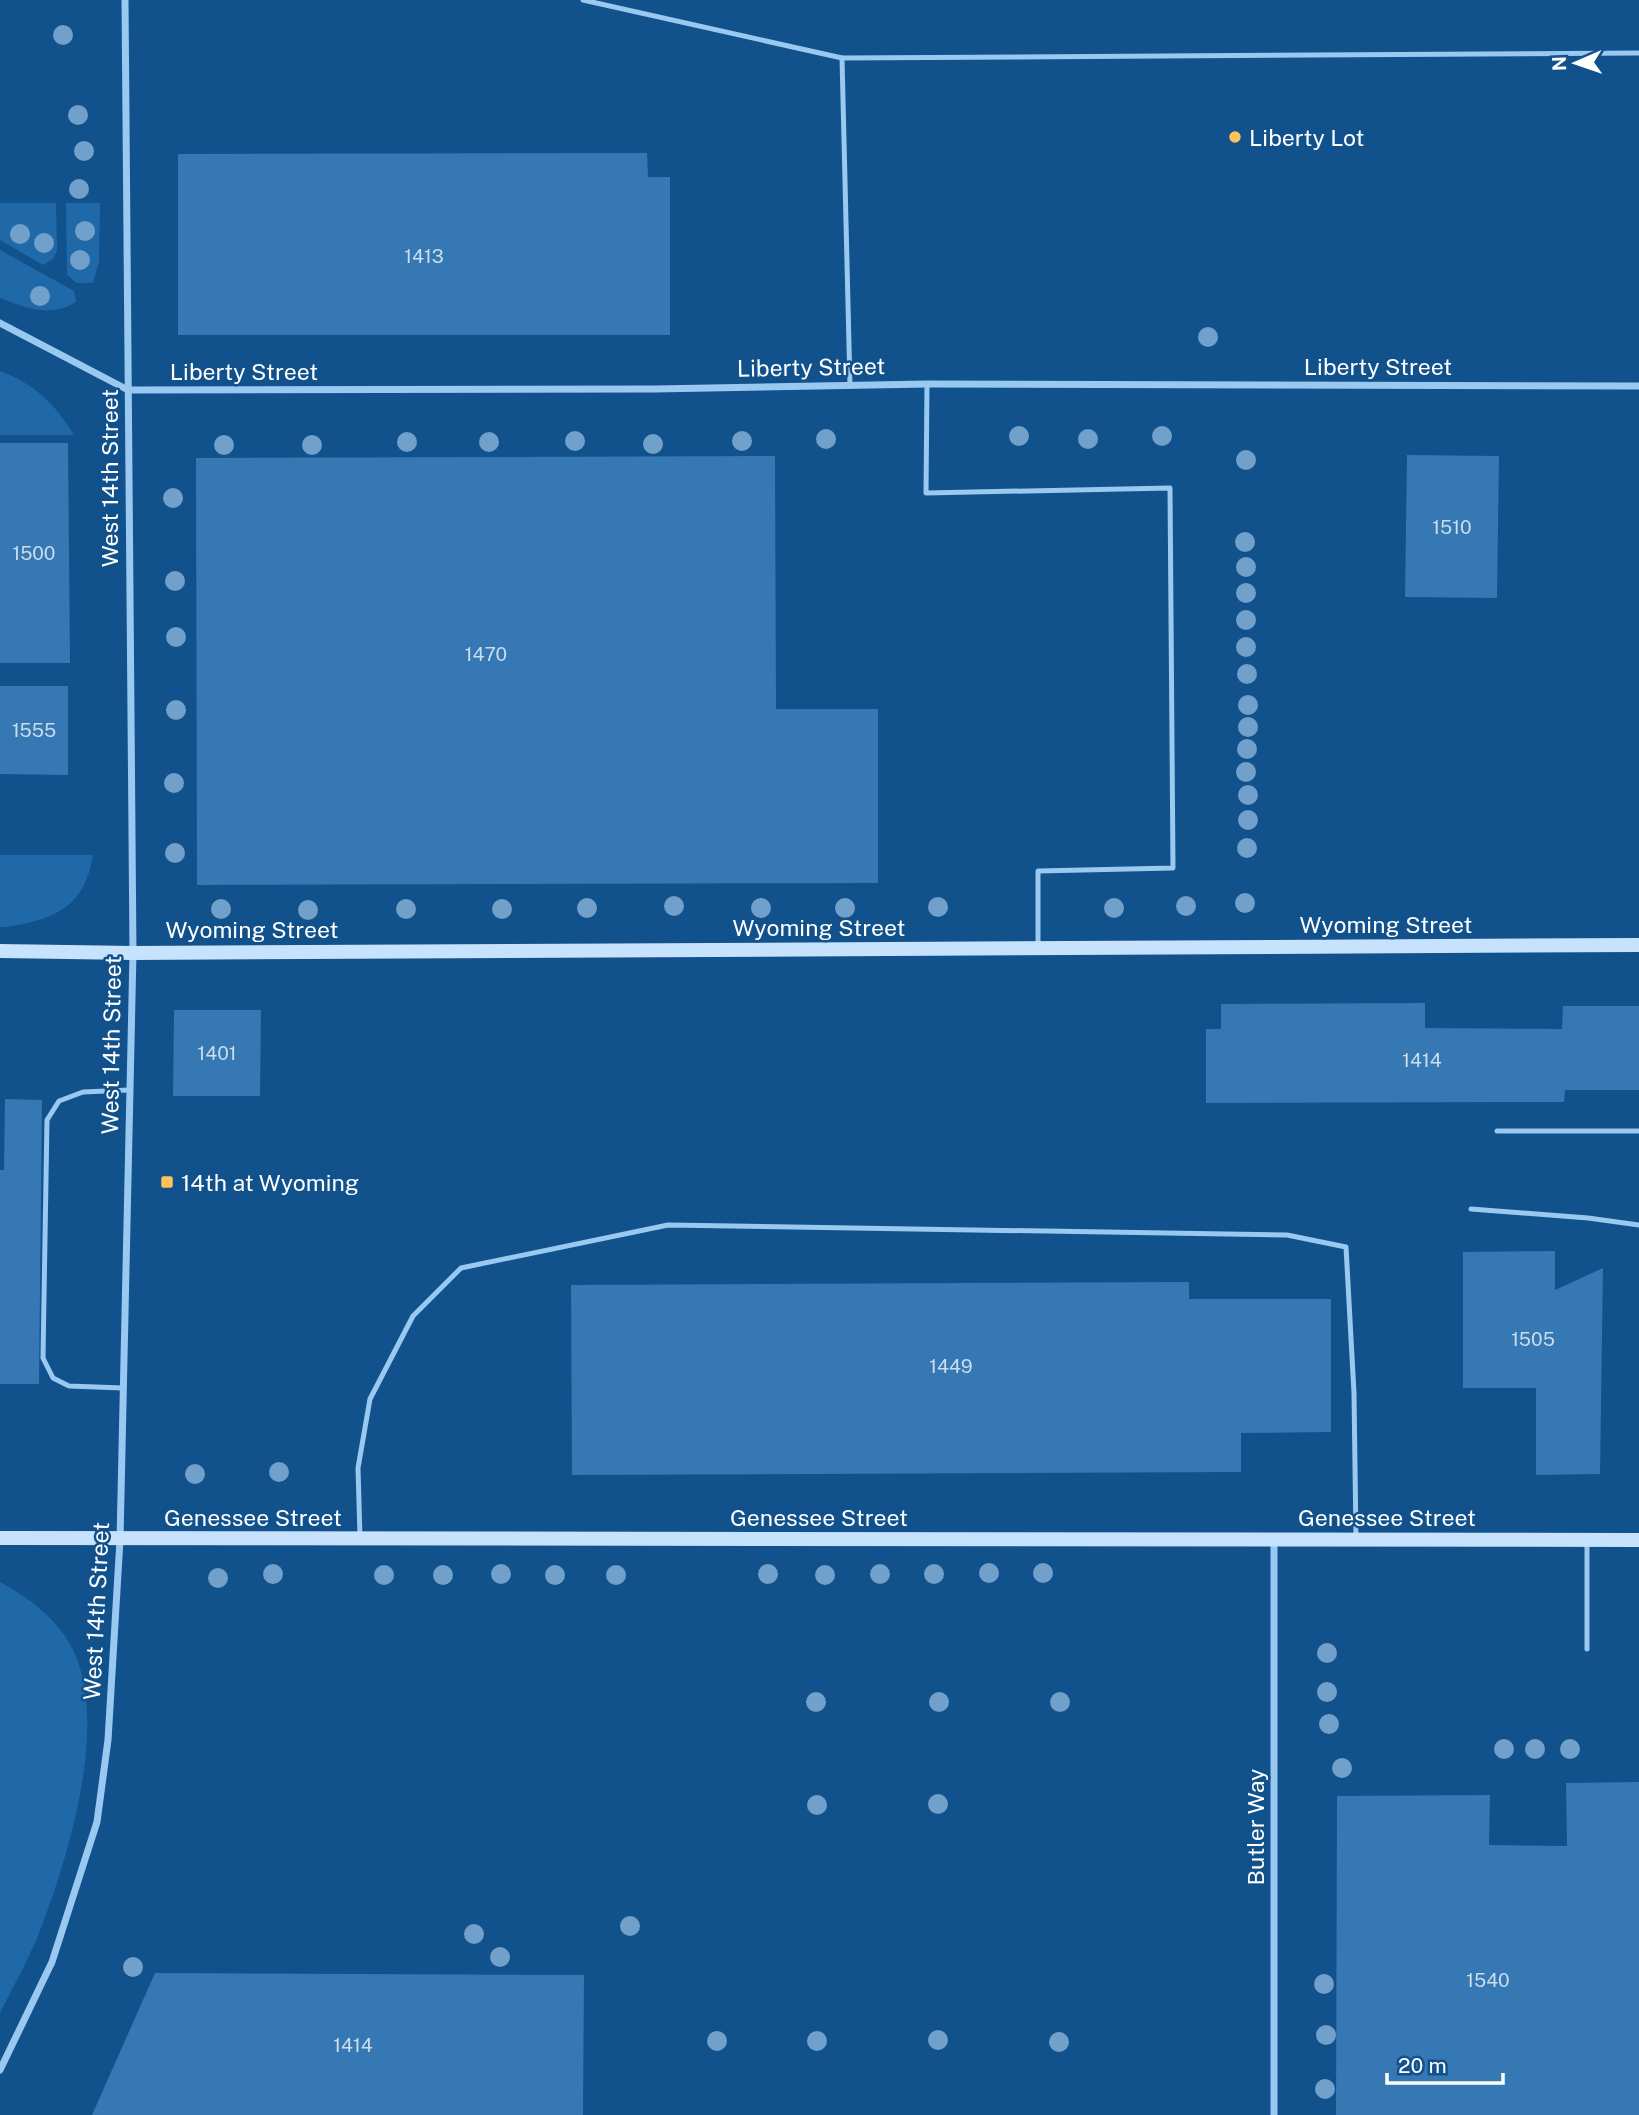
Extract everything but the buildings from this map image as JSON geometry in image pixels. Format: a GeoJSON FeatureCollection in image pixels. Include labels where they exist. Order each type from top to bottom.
{"type":"FeatureCollection","features":[{"type":"Feature","properties":{"kind":"main road","name":"Wyoming Street"},"geometry":{"type":"LineString","coordinates":[[0,951],[132,953],[1639,946]]}},
{"type":"Feature","properties":{"kind":"main road","name":"Genessee Street"},"geometry":{"type":"LineString","coordinates":[[0,1538],[1639,1540]]}},
{"type":"Feature","properties":{"kind":"street","name":"West 14th Street"},"geometry":{"type":"LineString","coordinates":[[0,2070],[52,1962],[97,1822],[108,1740],[120,1540],[132,953],[125,0]]}},
{"type":"Feature","properties":{"kind":"street","name":"Liberty Street"},"geometry":{"type":"LineString","coordinates":[[0,323],[128,390],[655,389],[927,384],[1639,386]]}},
{"type":"Feature","properties":{"kind":"street","name":"Butler Way"},"geometry":{"type":"LineString","coordinates":[[1274,1539],[1275,2115]]}},
{"type":"Feature","properties":{"kind":"lane"},"geometry":{"type":"LineString","coordinates":[[583,0],[842,58],[1639,53]]}},
{"type":"Feature","properties":{"kind":"lane"},"geometry":{"type":"LineString","coordinates":[[842,58],[850,386]]}},
{"type":"Feature","properties":{"kind":"lane"},"geometry":{"type":"LineString","coordinates":[[927,384],[926,493],[1170,488],[1173,868],[1038,871],[1038,948]]}},
{"type":"Feature","properties":{"kind":"lane"},"geometry":{"type":"LineString","coordinates":[[123,1388],[69,1387],[53,1378],[43,1358],[47,1120],[59,1101],[83,1091],[129,1090]]}},
{"type":"Feature","properties":{"kind":"lane"},"geometry":{"type":"LineString","coordinates":[[1497,1131],[1639,1131]]}},
{"type":"Feature","properties":{"kind":"lane"},"geometry":{"type":"LineString","coordinates":[[1471,1209],[1588,1218],[1639,1225]]}},
{"type":"Feature","properties":{"kind":"lane"},"geometry":{"type":"LineString","coordinates":[[360,1540],[358,1468],[370,1399],[413,1316],[461,1268],[668,1225],[1287,1235],[1346,1247],[1354,1393],[1356,1539]]}},
{"type":"Feature","properties":{"kind":"lane"},"geometry":{"type":"LineString","coordinates":[[1587,1540],[1587,1649]]}},
{"type":"Feature","properties":{"kind":"shaded area"},"geometry":{"type":"Polygon","coordinates":[[[0,203],[56,203],[57,250],[53,259],[43,265],[0,240],[0,203]]]}},
{"type":"Feature","properties":{"kind":"shaded area"},"geometry":{"type":"Polygon","coordinates":[[[66,203],[100,203],[99,262],[93,283],[77,283],[67,275],[66,203]]]}},
{"type":"Feature","properties":{"kind":"shaded area"},"geometry":{"type":"Polygon","coordinates":[[[0,250],[74,291],[76,302],[57,310],[38,310],[0,298],[0,250]]]}},
{"type":"Feature","properties":{"kind":"shaded area"},"geometry":{"type":"Polygon","coordinates":[[[0,371],[24,382],[43,396],[74,435],[0,435],[0,371]]]}},
{"type":"Feature","properties":{"kind":"shaded area"},"geometry":{"type":"Polygon","coordinates":[[[0,855],[93,855],[83,887],[75,899],[64,908],[39,920],[0,927],[0,855]]]}},
{"type":"Feature","properties":{"kind":"shaded area"},"geometry":{"type":"Polygon","coordinates":[[[0,1582],[42,1610],[67,1639],[83,1681],[87,1716],[86,1754],[72,1833],[38,1936],[0,2013],[0,1582]]]}},
{"type":"Feature","properties":{"kind":"place","name":"Liberty Lot"},"geometry":{"type":"Point","coordinates":[1235,137]}},
{"type":"Feature","properties":{"kind":"place","name":"14th at Wyoming"},"geometry":{"type":"Point","coordinates":[167,1182]}}]}
